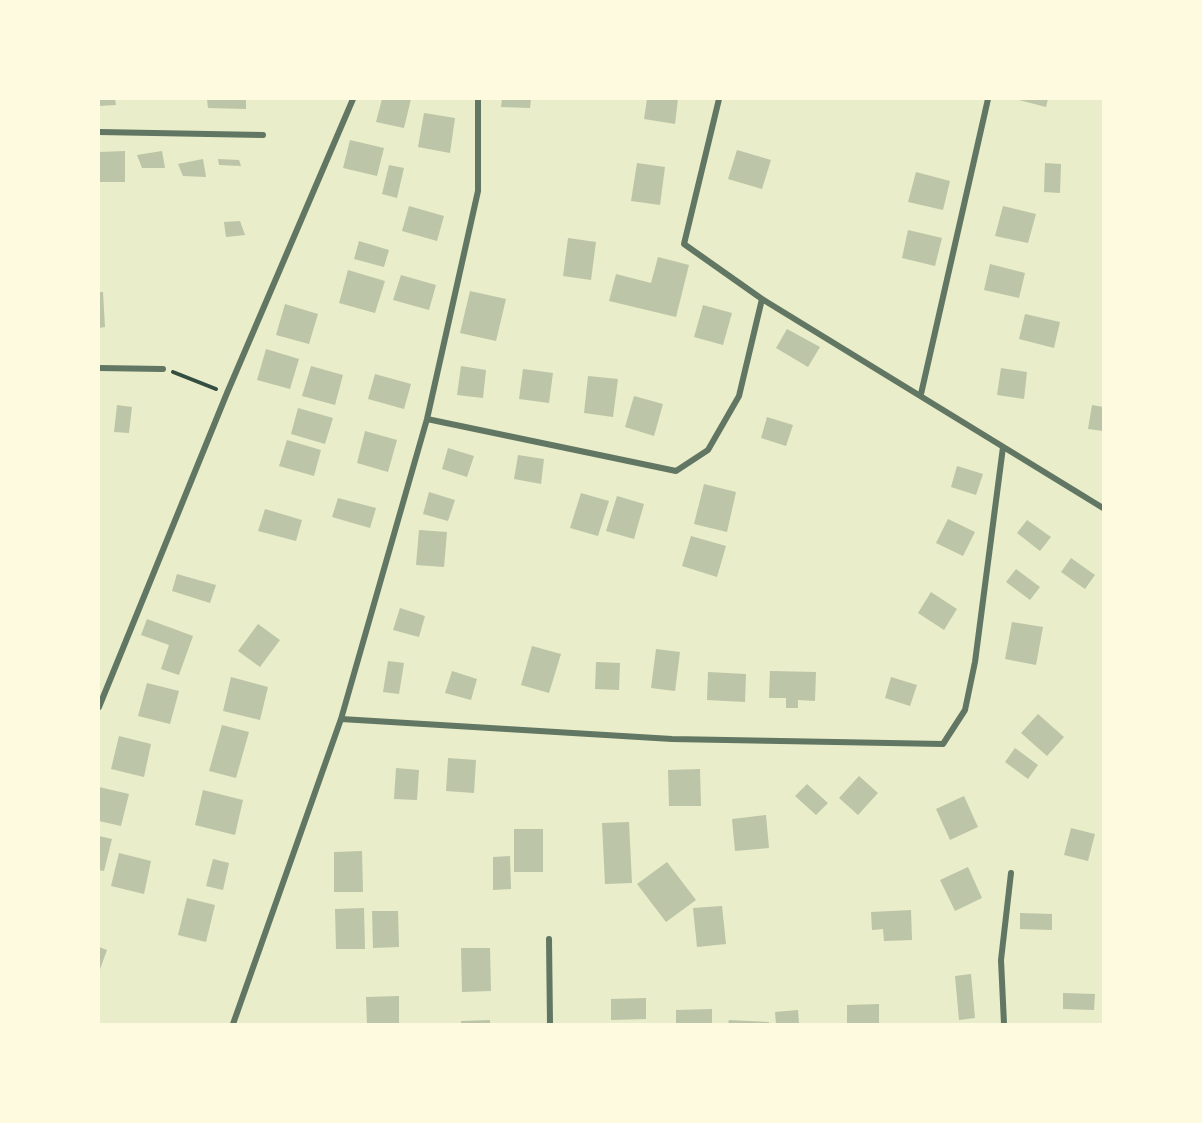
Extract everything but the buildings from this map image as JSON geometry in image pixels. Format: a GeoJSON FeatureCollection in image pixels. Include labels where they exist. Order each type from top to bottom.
{"type":"FeatureCollection","features":[{"type":"Feature","properties":{"kind":"street"},"geometry":{"type":"LineString","coordinates":[[99,707],[227,393],[353,99]]}},
{"type":"Feature","properties":{"kind":"street"},"geometry":{"type":"LineString","coordinates":[[232,1024],[341,719],[427,418],[478,191],[478,99]]}},
{"type":"Feature","properties":{"kind":"street"},"geometry":{"type":"LineString","coordinates":[[719,99],[684,244],[762,299],[921,394],[1103,508]]}},
{"type":"Feature","properties":{"kind":"street"},"geometry":{"type":"LineString","coordinates":[[921,394],[988,99]]}},
{"type":"Feature","properties":{"kind":"street"},"geometry":{"type":"LineString","coordinates":[[99,132],[262,135]]}},
{"type":"Feature","properties":{"kind":"street"},"geometry":{"type":"LineString","coordinates":[[427,418],[676,471],[708,450],[739,396],[762,299]]}},
{"type":"Feature","properties":{"kind":"street"},"geometry":{"type":"LineString","coordinates":[[99,368],[164,369]]}},
{"type":"Feature","properties":{"kind":"street"},"geometry":{"type":"LineString","coordinates":[[341,719],[672,740],[943,744],[965,710],[975,662],[1003,447]]}},
{"type":"Feature","properties":{"kind":"street"},"geometry":{"type":"LineString","coordinates":[[1004,1024],[1001,960],[1011,873]]}},
{"type":"Feature","properties":{"kind":"street"},"geometry":{"type":"LineString","coordinates":[[549,939],[550,1024]]}},
{"type":"Feature","properties":{"kind":"path"},"geometry":{"type":"LineString","coordinates":[[164,369],[227,393]]}}]}
